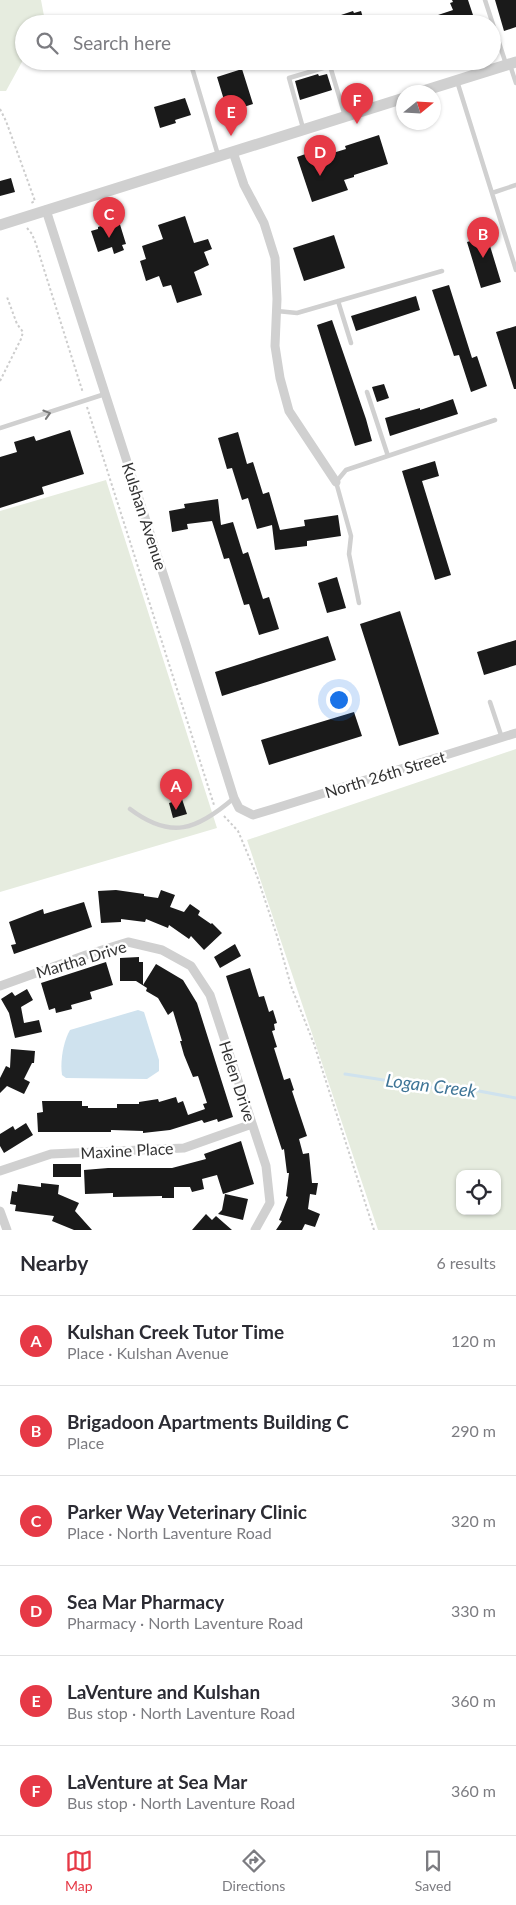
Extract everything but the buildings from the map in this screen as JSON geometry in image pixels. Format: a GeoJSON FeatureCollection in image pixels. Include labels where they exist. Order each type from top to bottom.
{"type":"FeatureCollection","features":[{"type":"Feature","properties":{"kind":"street"},"geometry":{"type":"LineString","coordinates":[[441,86],[492,70]]}},
{"type":"Feature","properties":{"kind":"street"},"geometry":{"type":"LineString","coordinates":[[0,225],[396,100]]}},
{"type":"Feature","properties":{"kind":"street"},"geometry":{"type":"LineString","coordinates":[[233,152],[244,185],[264,223],[275,258],[277,311],[275,346],[280,378],[289,411],[336,482]]}},
{"type":"Feature","properties":{"kind":"street","name":"Kulshan Avenue"},"geometry":{"type":"LineString","coordinates":[[46,210],[234,798]]}},
{"type":"Feature","properties":{"kind":"street","name":"North 26th Street"},"geometry":{"type":"LineString","coordinates":[[234,798],[239,808],[253,814],[516,733]]}},
{"type":"Feature","properties":{"kind":"street","name":"Martha Drive"},"geometry":{"type":"LineString","coordinates":[[0,986],[128,942],[162,950]]}},
{"type":"Feature","properties":{"kind":"street","name":"Helen Drive"},"geometry":{"type":"LineString","coordinates":[[162,950],[191,966],[210,994],[266,1166],[270,1202],[255,1230]]}},
{"type":"Feature","properties":{"kind":"street","name":"Maxine Place"},"geometry":{"type":"LineString","coordinates":[[0,1171],[51,1154],[184,1148],[252,1124]]}},
{"type":"Feature","properties":{"kind":"street"},"geometry":{"type":"LineString","coordinates":[[0,1210],[7,1230]]}},
{"type":"Feature","properties":{"kind":"lane"},"geometry":{"type":"LineString","coordinates":[[485,0],[491,15]]}},
{"type":"Feature","properties":{"kind":"lane"},"geometry":{"type":"LineString","coordinates":[[501,39],[516,83]]}},
{"type":"Feature","properties":{"kind":"lane"},"geometry":{"type":"LineString","coordinates":[[193,70],[218,156]]}},
{"type":"Feature","properties":{"kind":"lane"},"geometry":{"type":"LineString","coordinates":[[304,129],[289,78],[316,70]]}},
{"type":"Feature","properties":{"kind":"lane"},"geometry":{"type":"LineString","coordinates":[[331,70],[346,116]]}},
{"type":"Feature","properties":{"kind":"lane"},"geometry":{"type":"LineString","coordinates":[[457,81],[516,270]]}},
{"type":"Feature","properties":{"kind":"lane"},"geometry":{"type":"LineString","coordinates":[[492,193],[516,185]]}},
{"type":"Feature","properties":{"kind":"lane"},"geometry":{"type":"LineString","coordinates":[[277,311],[297,313],[442,271]]}},
{"type":"Feature","properties":{"kind":"lane"},"geometry":{"type":"LineString","coordinates":[[338,301],[351,343]]}},
{"type":"Feature","properties":{"kind":"lane"},"geometry":{"type":"LineString","coordinates":[[367,392],[388,456]]}},
{"type":"Feature","properties":{"kind":"lane"},"geometry":{"type":"LineString","coordinates":[[0,428],[106,394]]}},
{"type":"Feature","properties":{"kind":"lane"},"geometry":{"type":"LineString","coordinates":[[359,603],[349,554],[351,536],[336,482],[346,470],[495,420]]}},
{"type":"Feature","properties":{"kind":"lane"},"geometry":{"type":"LineString","coordinates":[[490,702],[502,738]]}},
{"type":"Feature","properties":{"kind":"lane"},"geometry":{"type":"LineString","coordinates":[[130,809],[154,824],[182,829],[194,825],[220,811],[234,798]]}},
{"type":"Feature","properties":{"kind":"path"},"geometry":{"type":"LineString","coordinates":[[0,110],[6,121],[36,201]]}},
{"type":"Feature","properties":{"kind":"path"},"geometry":{"type":"LineString","coordinates":[[27,229],[32,234],[36,244],[82,391]]}},
{"type":"Feature","properties":{"kind":"path"},"geometry":{"type":"LineString","coordinates":[[0,381],[16,352],[23,332],[17,324],[6,297]]}},
{"type":"Feature","properties":{"kind":"path"},"geometry":{"type":"LineString","coordinates":[[87,406],[212,803],[238,831],[256,876],[277,936],[291,986],[314,1044],[374,1230]]}},
{"type":"Feature","properties":{"kind":"shaded area"},"geometry":{"type":"Polygon","coordinates":[[[0,0],[41,0],[44,15],[15,15],[15,70],[18,70],[6,91],[0,91],[0,0]]]}},
{"type":"Feature","properties":{"kind":"shaded area"},"geometry":{"type":"Polygon","coordinates":[[[106,480],[217,828],[0,892],[0,511],[106,480]]]}},
{"type":"Feature","properties":{"kind":"shaded area"},"geometry":{"type":"Polygon","coordinates":[[[516,749],[516,1230],[378,1230],[247,840],[516,749]]]}},
{"type":"Feature","properties":{"kind":"water"},"geometry":{"type":"Polygon","coordinates":[[[138,1010],[144,1012],[159,1060],[159,1071],[147,1079],[66,1078],[62,1075],[63,1052],[70,1030],[138,1010]]]}},
{"type":"Feature","properties":{"kind":"waterway","name":"Logan Creek"},"geometry":{"type":"LineString","coordinates":[[345,1074],[448,1090],[463,1088],[516,1098]]}},
{"type":"Feature","properties":{"kind":"place","name":"LaVenture at Sea Mar"},"geometry":{"type":"Point","coordinates":[357,124]}},
{"type":"Feature","properties":{"kind":"place","name":"LaVenture and Kulshan"},"geometry":{"type":"Point","coordinates":[231,136]}},
{"type":"Feature","properties":{"kind":"place","name":"Sea Mar Pharmacy"},"geometry":{"type":"Point","coordinates":[320,176]}},
{"type":"Feature","properties":{"kind":"place","name":"Parker Way Veterinary Clinic"},"geometry":{"type":"Point","coordinates":[109,238]}},
{"type":"Feature","properties":{"kind":"place","name":"Brigadoon Apartments Building C"},"geometry":{"type":"Point","coordinates":[483,258]}},
{"type":"Feature","properties":{"kind":"place","name":"Kulshan Creek Tutor Time"},"geometry":{"type":"Point","coordinates":[176,810]}}]}
